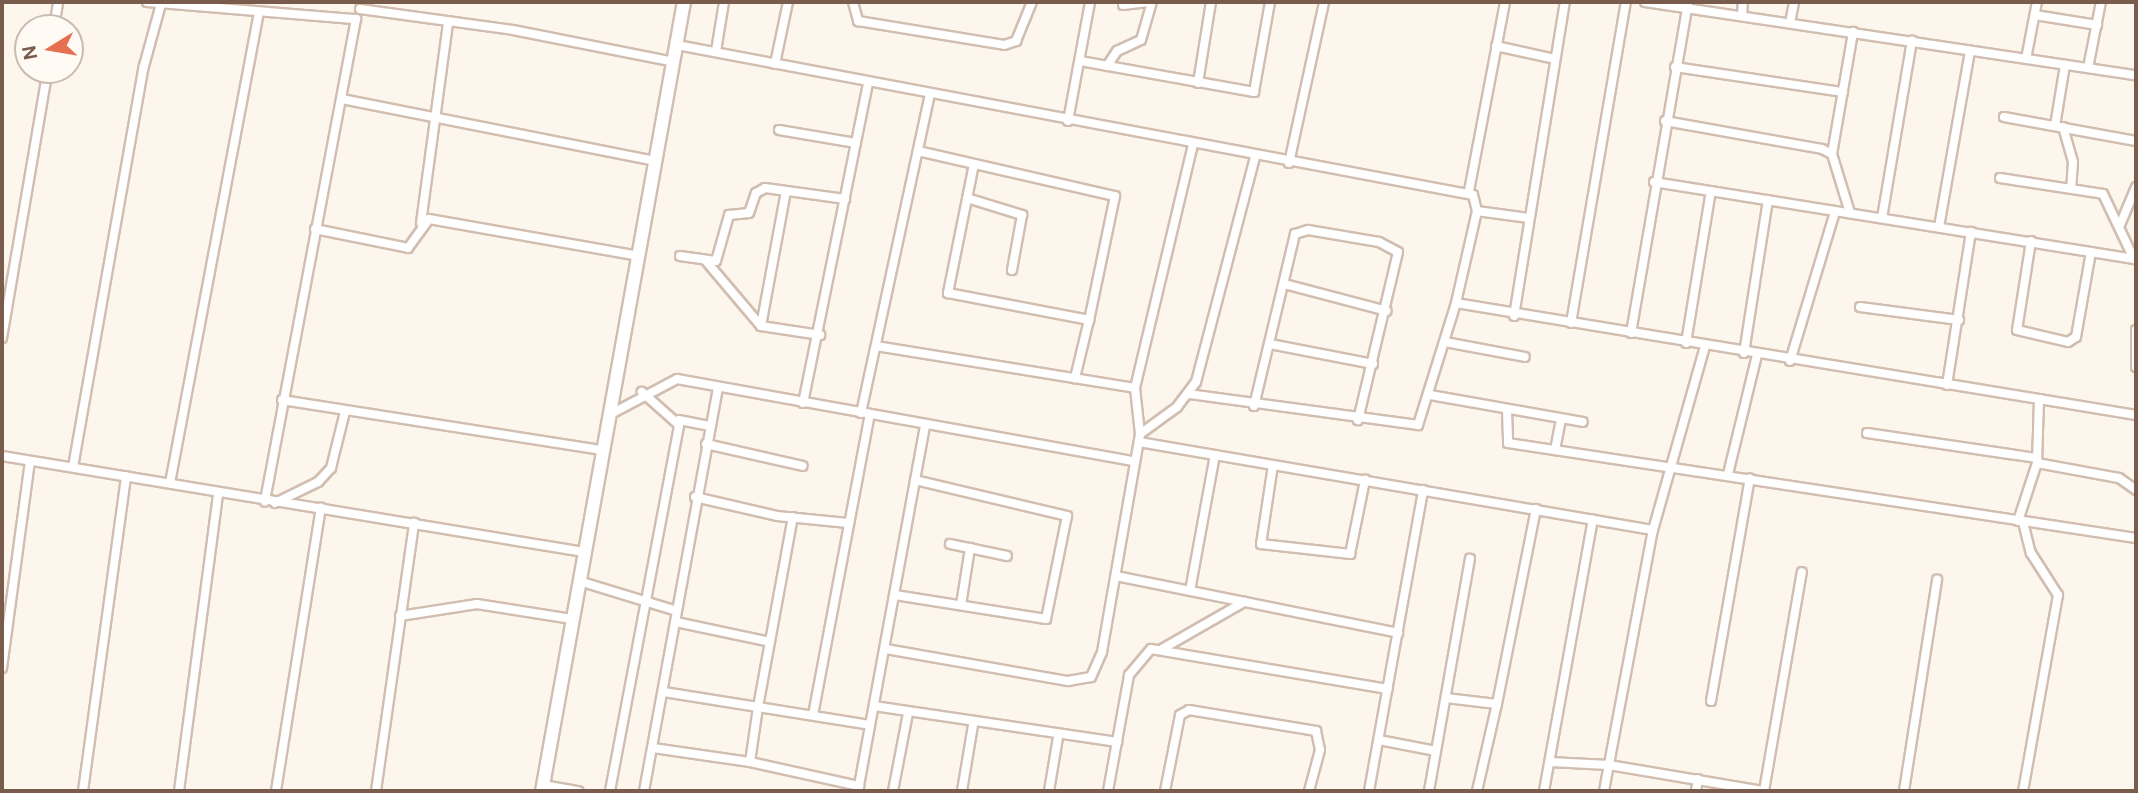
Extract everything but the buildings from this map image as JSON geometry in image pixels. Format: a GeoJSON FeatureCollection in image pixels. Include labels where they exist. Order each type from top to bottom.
{"type":"FeatureCollection","features":[{"type":"Feature","properties":{"kind":"street"},"geometry":{"type":"LineString","coordinates":[[147,2],[202,3],[259,13],[356,19]]}},
{"type":"Feature","properties":{"kind":"street"},"geometry":{"type":"LineString","coordinates":[[578,791],[543,788],[684,2]]}},
{"type":"Feature","properties":{"kind":"street"},"geometry":{"type":"LineString","coordinates":[[716,51],[724,2]]}},
{"type":"Feature","properties":{"kind":"street"},"geometry":{"type":"LineString","coordinates":[[775,64],[788,2]]}},
{"type":"Feature","properties":{"kind":"street"},"geometry":{"type":"LineString","coordinates":[[853,2],[858,21],[1004,45],[1016,41],[1032,2]]}},
{"type":"Feature","properties":{"kind":"street"},"geometry":{"type":"LineString","coordinates":[[1068,121],[1090,2]]}},
{"type":"Feature","properties":{"kind":"street"},"geometry":{"type":"LineString","coordinates":[[1123,5],[1146,2]]}},
{"type":"Feature","properties":{"kind":"street"},"geometry":{"type":"LineString","coordinates":[[1107,66],[1117,51],[1141,40],[1152,2]]}},
{"type":"Feature","properties":{"kind":"street"},"geometry":{"type":"LineString","coordinates":[[1198,83],[1211,2]]}},
{"type":"Feature","properties":{"kind":"street"},"geometry":{"type":"LineString","coordinates":[[1080,61],[1254,92],[1270,2]]}},
{"type":"Feature","properties":{"kind":"street"},"geometry":{"type":"LineString","coordinates":[[1289,163],[1324,2]]}},
{"type":"Feature","properties":{"kind":"street"},"geometry":{"type":"LineString","coordinates":[[1190,394],[1254,406],[1418,425],[1430,395],[1456,303],[1477,211],[1469,191],[1505,2]]}},
{"type":"Feature","properties":{"kind":"street"},"geometry":{"type":"LineString","coordinates":[[1514,316],[1565,2]]}},
{"type":"Feature","properties":{"kind":"street"},"geometry":{"type":"LineString","coordinates":[[1571,323],[1626,2]]}},
{"type":"Feature","properties":{"kind":"street"},"geometry":{"type":"LineString","coordinates":[[1645,2],[1687,5],[2136,75]]}},
{"type":"Feature","properties":{"kind":"street"},"geometry":{"type":"LineString","coordinates":[[1742,15],[1743,2]]}},
{"type":"Feature","properties":{"kind":"street"},"geometry":{"type":"LineString","coordinates":[[1790,23],[1794,2]]}},
{"type":"Feature","properties":{"kind":"street"},"geometry":{"type":"LineString","coordinates":[[2026,59],[2037,2]]}},
{"type":"Feature","properties":{"kind":"street"},"geometry":{"type":"LineString","coordinates":[[2088,68],[2101,2]]}},
{"type":"Feature","properties":{"kind":"street"},"geometry":{"type":"LineString","coordinates":[[73,467],[144,66],[161,4]]}},
{"type":"Feature","properties":{"kind":"street"},"geometry":{"type":"LineString","coordinates":[[1631,333],[1654,182],[1687,5]]}},
{"type":"Feature","properties":{"kind":"street"},"geometry":{"type":"LineString","coordinates":[[265,502],[315,229],[356,19],[361,6],[674,62]]}},
{"type":"Feature","properties":{"kind":"street"},"geometry":{"type":"LineString","coordinates":[[170,484],[259,13]]}},
{"type":"Feature","properties":{"kind":"street"},"geometry":{"type":"LineString","coordinates":[[2035,15],[2097,25]]}},
{"type":"Feature","properties":{"kind":"street"},"geometry":{"type":"LineString","coordinates":[[315,229],[408,248],[421,223],[448,22]]}},
{"type":"Feature","properties":{"kind":"street"},"geometry":{"type":"LineString","coordinates":[[1850,213],[1832,154],[1853,32]]}},
{"type":"Feature","properties":{"kind":"street"},"geometry":{"type":"LineString","coordinates":[[1882,218],[1912,41]]}},
{"type":"Feature","properties":{"kind":"street"},"geometry":{"type":"LineString","coordinates":[[677,45],[1255,157],[1469,191]]}},
{"type":"Feature","properties":{"kind":"street"},"geometry":{"type":"LineString","coordinates":[[1496,46],[1555,59]]}},
{"type":"Feature","properties":{"kind":"street"},"geometry":{"type":"LineString","coordinates":[[1939,227],[1970,51]]}},
{"type":"Feature","properties":{"kind":"street"},"geometry":{"type":"LineString","coordinates":[[2064,65],[2059,126],[2073,162],[2071,188]]}},
{"type":"Feature","properties":{"kind":"street"},"geometry":{"type":"LineString","coordinates":[[1675,68],[1843,93]]}},
{"type":"Feature","properties":{"kind":"street"},"geometry":{"type":"LineString","coordinates":[[2,338],[46,84]]}},
{"type":"Feature","properties":{"kind":"street"},"geometry":{"type":"LineString","coordinates":[[803,404],[820,335],[868,84]]}},
{"type":"Feature","properties":{"kind":"street"},"geometry":{"type":"LineString","coordinates":[[813,715],[848,523],[876,346],[930,95]]}},
{"type":"Feature","properties":{"kind":"street"},"geometry":{"type":"LineString","coordinates":[[342,99],[656,160]]}},
{"type":"Feature","properties":{"kind":"street"},"geometry":{"type":"LineString","coordinates":[[2004,117],[2136,141]]}},
{"type":"Feature","properties":{"kind":"street"},"geometry":{"type":"LineString","coordinates":[[1665,121],[1832,154]]}},
{"type":"Feature","properties":{"kind":"street"},"geometry":{"type":"LineString","coordinates":[[779,130],[856,144]]}},
{"type":"Feature","properties":{"kind":"street"},"geometry":{"type":"LineString","coordinates":[[886,649],[1084,681],[1102,652],[1140,438],[1135,388],[1193,145]]}},
{"type":"Feature","properties":{"kind":"street"},"geometry":{"type":"LineString","coordinates":[[918,151],[1115,197],[1075,378]]}},
{"type":"Feature","properties":{"kind":"street"},"geometry":{"type":"LineString","coordinates":[[1140,438],[1190,394],[1255,157]]}},
{"type":"Feature","properties":{"kind":"street"},"geometry":{"type":"LineString","coordinates":[[974,164],[948,293],[1089,320]]}},
{"type":"Feature","properties":{"kind":"street"},"geometry":{"type":"LineString","coordinates":[[2000,178],[2103,194],[2135,259]]}},
{"type":"Feature","properties":{"kind":"street"},"geometry":{"type":"LineString","coordinates":[[1654,182],[2135,259]]}},
{"type":"Feature","properties":{"kind":"street"},"geometry":{"type":"LineString","coordinates":[[2120,225],[2136,187]]}},
{"type":"Feature","properties":{"kind":"street"},"geometry":{"type":"LineString","coordinates":[[680,256],[706,261],[718,259],[732,213],[749,213],[756,192],[765,188],[845,200]]}},
{"type":"Feature","properties":{"kind":"street"},"geometry":{"type":"LineString","coordinates":[[761,326],[786,191]]}},
{"type":"Feature","properties":{"kind":"street"},"geometry":{"type":"LineString","coordinates":[[1686,343],[1711,191]]}},
{"type":"Feature","properties":{"kind":"street"},"geometry":{"type":"LineString","coordinates":[[967,198],[1022,215],[1012,270]]}},
{"type":"Feature","properties":{"kind":"street"},"geometry":{"type":"LineString","coordinates":[[1744,353],[1768,201]]}},
{"type":"Feature","properties":{"kind":"street"},"geometry":{"type":"LineString","coordinates":[[1477,211],[1529,218]]}},
{"type":"Feature","properties":{"kind":"street"},"geometry":{"type":"LineString","coordinates":[[1790,361],[1835,212]]}},
{"type":"Feature","properties":{"kind":"street"},"geometry":{"type":"LineString","coordinates":[[421,223],[638,256]]}},
{"type":"Feature","properties":{"kind":"street"},"geometry":{"type":"LineString","coordinates":[[1254,406],[1284,284],[1301,230],[1379,242],[1400,261],[1359,420]]}},
{"type":"Feature","properties":{"kind":"street"},"geometry":{"type":"LineString","coordinates":[[1947,385],[1959,320],[1970,232]]}},
{"type":"Feature","properties":{"kind":"street"},"geometry":{"type":"LineString","coordinates":[[2031,242],[2017,330],[2068,342],[2076,337],[2091,252]]}},
{"type":"Feature","properties":{"kind":"street"},"geometry":{"type":"LineString","coordinates":[[706,261],[761,326],[820,335]]}},
{"type":"Feature","properties":{"kind":"street"},"geometry":{"type":"LineString","coordinates":[[1284,284],[1387,311]]}},
{"type":"Feature","properties":{"kind":"street"},"geometry":{"type":"LineString","coordinates":[[1456,303],[1514,316],[2136,415]]}},
{"type":"Feature","properties":{"kind":"street"},"geometry":{"type":"LineString","coordinates":[[1860,307],[1959,320]]}},
{"type":"Feature","properties":{"kind":"street"},"geometry":{"type":"LineString","coordinates":[[2136,330],[2136,367]]}},
{"type":"Feature","properties":{"kind":"street"},"geometry":{"type":"LineString","coordinates":[[1445,342],[1525,357]]}},
{"type":"Feature","properties":{"kind":"street"},"geometry":{"type":"LineString","coordinates":[[1270,344],[1373,364]]}},
{"type":"Feature","properties":{"kind":"street"},"geometry":{"type":"LineString","coordinates":[[876,346],[1135,388]]}},
{"type":"Feature","properties":{"kind":"street"},"geometry":{"type":"LineString","coordinates":[[1604,791],[1653,530],[1669,464],[1705,346]]}},
{"type":"Feature","properties":{"kind":"street"},"geometry":{"type":"LineString","coordinates":[[1728,474],[1757,355]]}},
{"type":"Feature","properties":{"kind":"street"},"geometry":{"type":"LineString","coordinates":[[608,416],[642,392],[677,379],[803,404],[1135,461]]}},
{"type":"Feature","properties":{"kind":"street"},"geometry":{"type":"LineString","coordinates":[[644,791],[664,692],[695,497],[718,387]]}},
{"type":"Feature","properties":{"kind":"street"},"geometry":{"type":"LineString","coordinates":[[642,392],[678,420],[710,426]]}},
{"type":"Feature","properties":{"kind":"street"},"geometry":{"type":"LineString","coordinates":[[1430,395],[1583,422]]}},
{"type":"Feature","properties":{"kind":"street"},"geometry":{"type":"LineString","coordinates":[[2024,791],[2058,589],[2031,552],[2021,522],[2037,461],[2039,399]]}},
{"type":"Feature","properties":{"kind":"street"},"geometry":{"type":"LineString","coordinates":[[282,400],[345,412],[602,450]]}},
{"type":"Feature","properties":{"kind":"street"},"geometry":{"type":"LineString","coordinates":[[1507,410],[1503,440],[2136,538]]}},
{"type":"Feature","properties":{"kind":"street"},"geometry":{"type":"LineString","coordinates":[[275,503],[318,482],[331,468],[345,412]]}},
{"type":"Feature","properties":{"kind":"street"},"geometry":{"type":"LineString","coordinates":[[1555,450],[1561,419]]}},
{"type":"Feature","properties":{"kind":"street"},"geometry":{"type":"LineString","coordinates":[[610,791],[678,420]]}},
{"type":"Feature","properties":{"kind":"street"},"geometry":{"type":"LineString","coordinates":[[653,748],[750,762],[858,790],[925,425]]}},
{"type":"Feature","properties":{"kind":"street"},"geometry":{"type":"LineString","coordinates":[[1867,433],[2037,461],[2119,478],[2136,491]]}},
{"type":"Feature","properties":{"kind":"street"},"geometry":{"type":"LineString","coordinates":[[1140,438],[1215,455],[1653,530]]}},
{"type":"Feature","properties":{"kind":"street"},"geometry":{"type":"LineString","coordinates":[[706,444],[803,466]]}},
{"type":"Feature","properties":{"kind":"street"},"geometry":{"type":"LineString","coordinates":[[1190,591],[1215,455]]}},
{"type":"Feature","properties":{"kind":"street"},"geometry":{"type":"LineString","coordinates":[[2,456],[265,502],[414,523],[584,552]]}},
{"type":"Feature","properties":{"kind":"street"},"geometry":{"type":"LineString","coordinates":[[2,668],[30,462]]}},
{"type":"Feature","properties":{"kind":"street"},"geometry":{"type":"LineString","coordinates":[[1273,465],[1261,544],[1350,554],[1365,480]]}},
{"type":"Feature","properties":{"kind":"street"},"geometry":{"type":"LineString","coordinates":[[83,791],[126,476]]}},
{"type":"Feature","properties":{"kind":"street"},"geometry":{"type":"LineString","coordinates":[[1711,701],[1750,478]]}},
{"type":"Feature","properties":{"kind":"street"},"geometry":{"type":"LineString","coordinates":[[895,594],[1046,619],[1067,513],[915,480]]}},
{"type":"Feature","properties":{"kind":"street"},"geometry":{"type":"LineString","coordinates":[[1369,791],[1423,490]]}},
{"type":"Feature","properties":{"kind":"street"},"geometry":{"type":"LineString","coordinates":[[179,791],[218,494]]}},
{"type":"Feature","properties":{"kind":"street"},"geometry":{"type":"LineString","coordinates":[[695,497],[793,517],[848,523]]}},
{"type":"Feature","properties":{"kind":"street"},"geometry":{"type":"LineString","coordinates":[[276,791],[321,509]]}},
{"type":"Feature","properties":{"kind":"street"},"geometry":{"type":"LineString","coordinates":[[1477,791],[1536,509]]}},
{"type":"Feature","properties":{"kind":"street"},"geometry":{"type":"LineString","coordinates":[[750,762],[793,517]]}},
{"type":"Feature","properties":{"kind":"street"},"geometry":{"type":"LineString","coordinates":[[1544,791],[1593,519]]}},
{"type":"Feature","properties":{"kind":"street"},"geometry":{"type":"LineString","coordinates":[[376,791],[414,523]]}},
{"type":"Feature","properties":{"kind":"street"},"geometry":{"type":"LineString","coordinates":[[950,544],[1007,556]]}},
{"type":"Feature","properties":{"kind":"street"},"geometry":{"type":"LineString","coordinates":[[961,606],[970,548]]}},
{"type":"Feature","properties":{"kind":"street"},"geometry":{"type":"LineString","coordinates":[[1429,791],[1470,559]]}},
{"type":"Feature","properties":{"kind":"street"},"geometry":{"type":"LineString","coordinates":[[1550,762],[1609,765],[1763,791],[1802,572]]}},
{"type":"Feature","properties":{"kind":"street"},"geometry":{"type":"LineString","coordinates":[[1116,576],[1398,633]]}},
{"type":"Feature","properties":{"kind":"street"},"geometry":{"type":"LineString","coordinates":[[1904,791],[1937,580]]}},
{"type":"Feature","properties":{"kind":"street"},"geometry":{"type":"LineString","coordinates":[[579,581],[677,611]]}},
{"type":"Feature","properties":{"kind":"street"},"geometry":{"type":"LineString","coordinates":[[1108,791],[1135,662],[1244,602]]}},
{"type":"Feature","properties":{"kind":"street"},"geometry":{"type":"LineString","coordinates":[[400,616],[478,604],[572,619]]}},
{"type":"Feature","properties":{"kind":"street"},"geometry":{"type":"LineString","coordinates":[[676,622],[770,642]]}},
{"type":"Feature","properties":{"kind":"street"},"geometry":{"type":"LineString","coordinates":[[1162,649],[1388,689]]}},
{"type":"Feature","properties":{"kind":"street"},"geometry":{"type":"LineString","coordinates":[[664,692],[870,725]]}},
{"type":"Feature","properties":{"kind":"street"},"geometry":{"type":"LineString","coordinates":[[1446,698],[1497,704]]}},
{"type":"Feature","properties":{"kind":"street"},"geometry":{"type":"LineString","coordinates":[[874,706],[972,725],[1117,742]]}},
{"type":"Feature","properties":{"kind":"street"},"geometry":{"type":"LineString","coordinates":[[1164,791],[1180,715],[1189,710],[1316,731],[1320,750],[1309,791]]}},
{"type":"Feature","properties":{"kind":"street"},"geometry":{"type":"LineString","coordinates":[[893,791],[908,713]]}},
{"type":"Feature","properties":{"kind":"street"},"geometry":{"type":"LineString","coordinates":[[962,791],[972,725]]}},
{"type":"Feature","properties":{"kind":"street"},"geometry":{"type":"LineString","coordinates":[[1049,791],[1058,737]]}},
{"type":"Feature","properties":{"kind":"street"},"geometry":{"type":"LineString","coordinates":[[1379,740],[1436,751]]}},
{"type":"Feature","properties":{"kind":"street"},"geometry":{"type":"LineString","coordinates":[[1696,791],[1698,779]]}}]}
